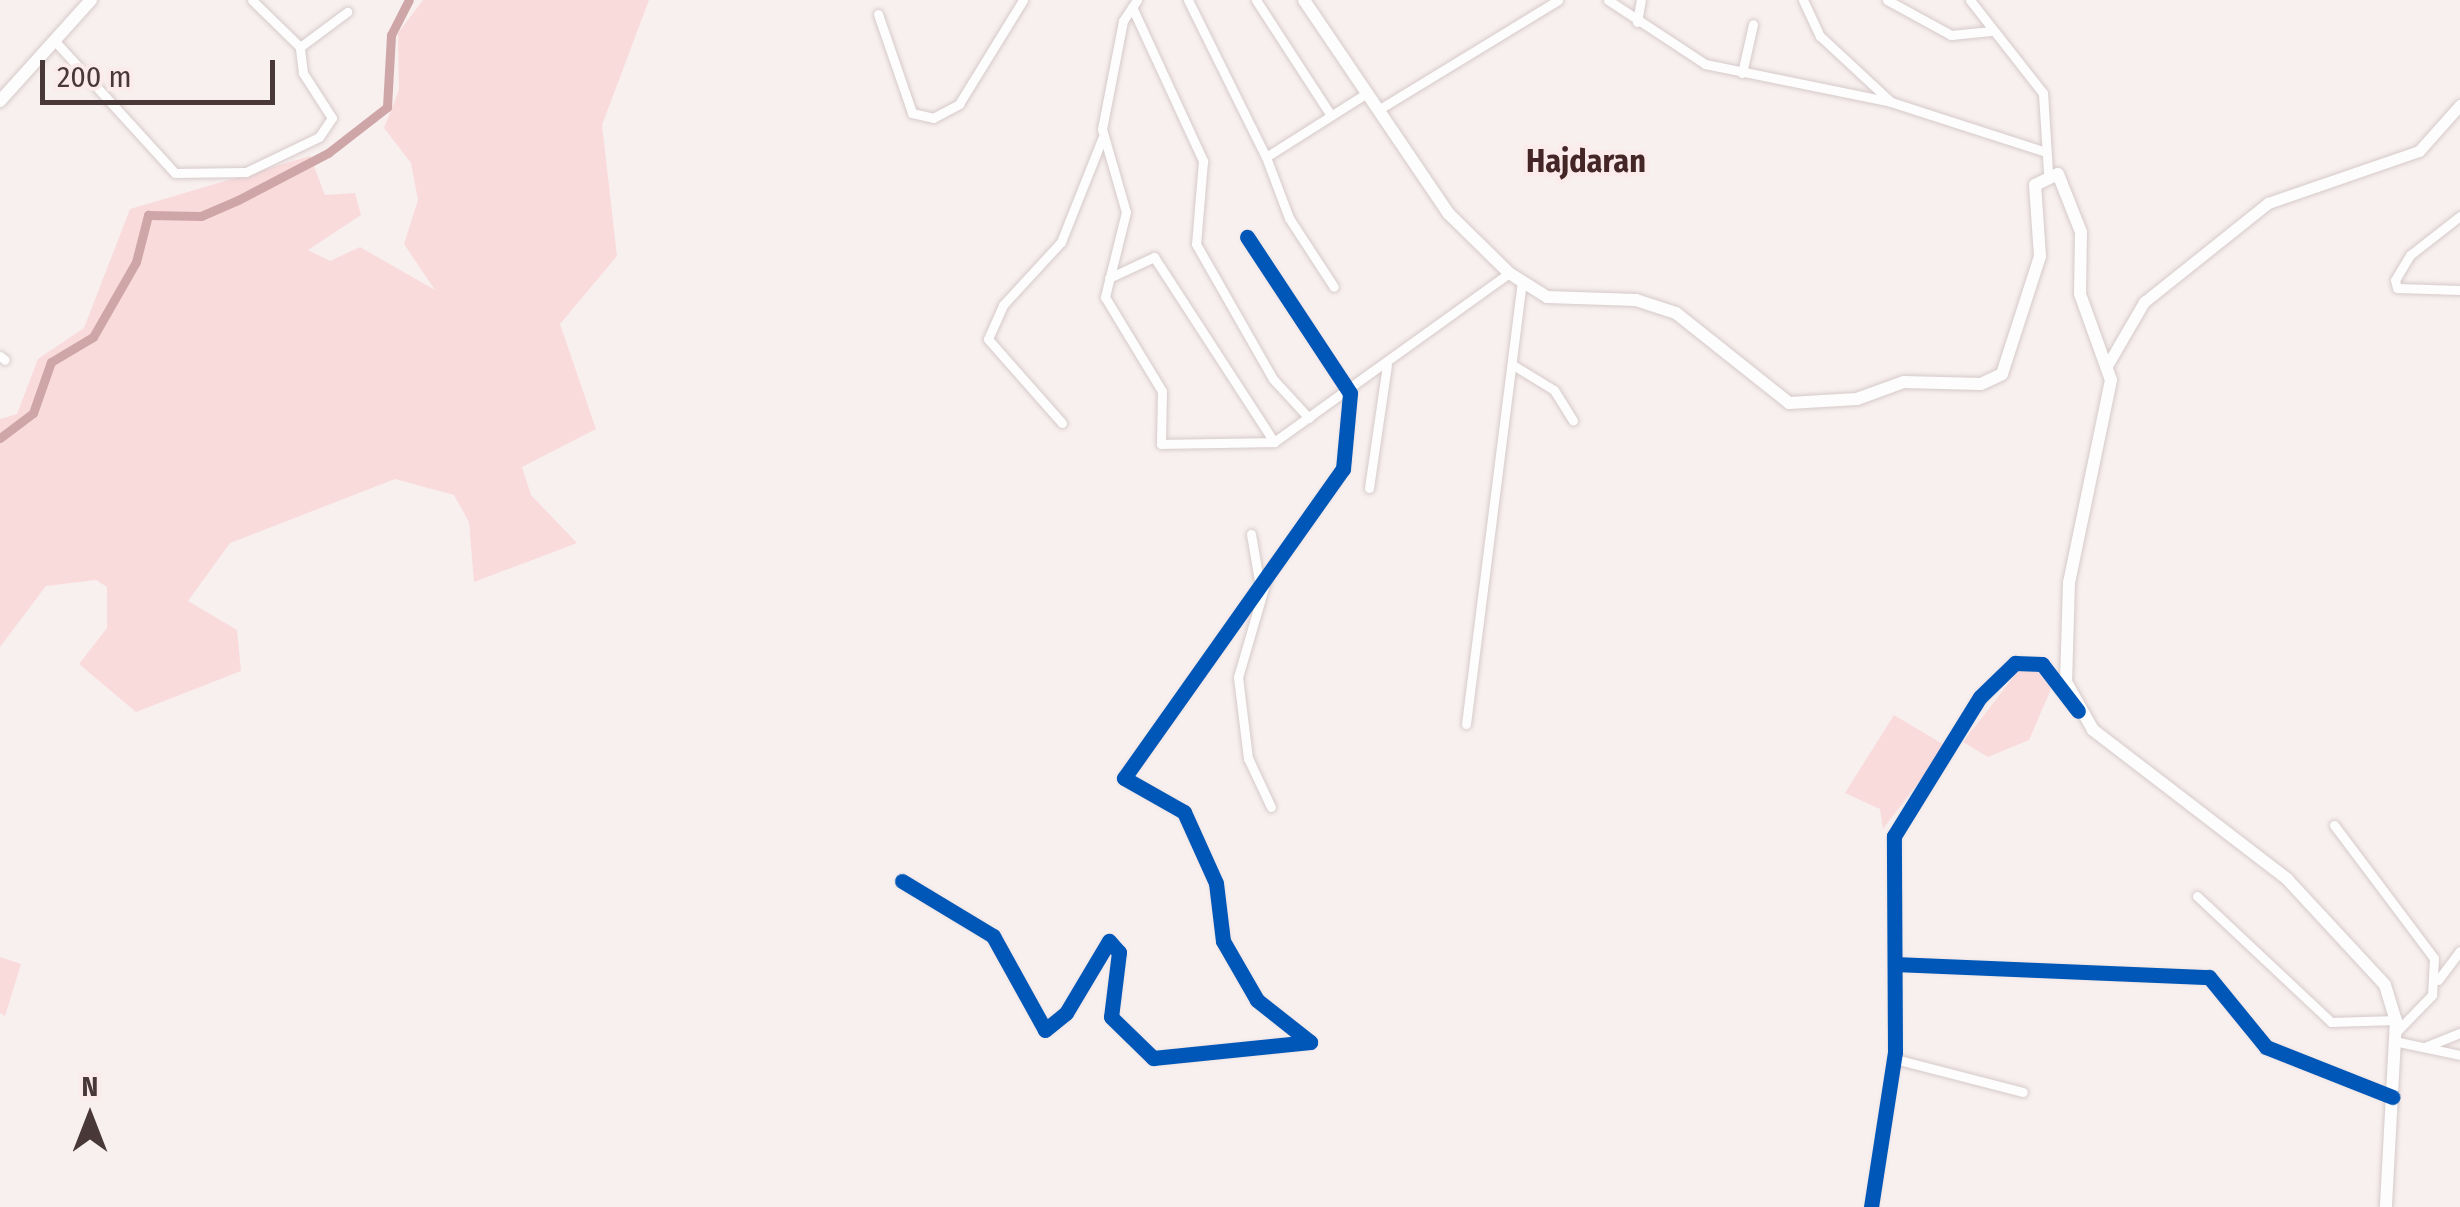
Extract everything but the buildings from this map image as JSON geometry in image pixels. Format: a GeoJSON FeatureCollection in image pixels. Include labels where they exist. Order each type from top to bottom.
{"type":"FeatureCollection","features":[{"type":"Feature","properties":{"kind":"main road"},"geometry":{"type":"LineString","coordinates":[[0,101],[90,0]]}},
{"type":"Feature","properties":{"kind":"main road"},"geometry":{"type":"LineString","coordinates":[[1304,0],[1448,213],[1522,283],[1557,299],[1663,308],[1790,403],[1857,399],[1904,382],[1988,383],[2010,360],[2040,256],[2035,185],[2048,172],[2064,184],[2082,232],[2080,294],[2108,364],[2110,396],[2063,622],[2062,662],[2078,712],[2288,879],[2385,985],[2395,1031],[2386,1207]]}},
{"type":"Feature","properties":{"kind":"street"},"geometry":{"type":"LineString","coordinates":[[53,39],[176,174],[208,176],[271,164],[328,128],[330,111],[303,73],[300,47],[252,0]]}},
{"type":"Feature","properties":{"kind":"street"},"geometry":{"type":"LineString","coordinates":[[878,14],[912,113],[933,118],[959,104],[1023,0]]}},
{"type":"Feature","properties":{"kind":"street"},"geometry":{"type":"LineString","coordinates":[[1188,0],[1266,157],[1289,218],[1334,287]]}},
{"type":"Feature","properties":{"kind":"street"},"geometry":{"type":"LineString","coordinates":[[1256,0],[1330,114]]}},
{"type":"Feature","properties":{"kind":"street"},"geometry":{"type":"LineString","coordinates":[[1378,110],[1558,0]]}},
{"type":"Feature","properties":{"kind":"street"},"geometry":{"type":"LineString","coordinates":[[1608,0],[1689,56],[1742,73],[1891,102],[2043,151]]}},
{"type":"Feature","properties":{"kind":"street"},"geometry":{"type":"LineString","coordinates":[[1637,22],[1641,0]]}},
{"type":"Feature","properties":{"kind":"street"},"geometry":{"type":"LineString","coordinates":[[1803,0],[1820,36],[1891,102]]}},
{"type":"Feature","properties":{"kind":"street"},"geometry":{"type":"LineString","coordinates":[[1887,0],[1951,35],[1991,30]]}},
{"type":"Feature","properties":{"kind":"street"},"geometry":{"type":"LineString","coordinates":[[1970,0],[2043,93],[2043,151],[2048,172]]}},
{"type":"Feature","properties":{"kind":"street"},"geometry":{"type":"LineString","coordinates":[[1062,422],[988,339],[1003,305],[1062,242],[1102,139],[1134,4]]}},
{"type":"Feature","properties":{"kind":"street"},"geometry":{"type":"LineString","coordinates":[[1134,4],[1203,161],[1196,244],[1273,380],[1309,418]]}},
{"type":"Feature","properties":{"kind":"street"},"geometry":{"type":"LineString","coordinates":[[300,47],[347,12]]}},
{"type":"Feature","properties":{"kind":"street"},"geometry":{"type":"LineString","coordinates":[[1742,73],[1752,24]]}},
{"type":"Feature","properties":{"kind":"street"},"geometry":{"type":"LineString","coordinates":[[1266,157],[1367,93]]}},
{"type":"Feature","properties":{"kind":"street"},"geometry":{"type":"LineString","coordinates":[[2108,364],[2144,302],[2268,203],[2419,151],[2460,106]]}},
{"type":"Feature","properties":{"kind":"street"},"geometry":{"type":"LineString","coordinates":[[1102,139],[1125,194],[1105,297],[1162,391],[1161,444],[1242,449],[1274,442],[1350,393],[1510,273]]}},
{"type":"Feature","properties":{"kind":"street"},"geometry":{"type":"LineString","coordinates":[[2460,216],[2410,255],[2394,285],[2460,290]]}},
{"type":"Feature","properties":{"kind":"street"},"geometry":{"type":"LineString","coordinates":[[902,881],[993,936],[1045,1030],[1066,1013],[1110,941],[1119,952],[1111,1017],[1153,1058],[1310,1042],[1258,1000],[1223,941],[1216,884],[1194,851],[1184,812],[1124,778],[1263,578],[1332,494],[1350,393],[1248,237]]}},
{"type":"Feature","properties":{"kind":"street"},"geometry":{"type":"LineString","coordinates":[[1109,278],[1154,257],[1274,442]]}},
{"type":"Feature","properties":{"kind":"street"},"geometry":{"type":"LineString","coordinates":[[1466,724],[1522,283]]}},
{"type":"Feature","properties":{"kind":"street"},"geometry":{"type":"LineString","coordinates":[[1369,488],[1387,365]]}},
{"type":"Feature","properties":{"kind":"street"},"geometry":{"type":"LineString","coordinates":[[1514,365],[1554,390],[1573,420]]}},
{"type":"Feature","properties":{"kind":"street"},"geometry":{"type":"LineString","coordinates":[[1251,534],[1263,578],[1238,676],[1248,758],[1271,807]]}},
{"type":"Feature","properties":{"kind":"street"},"geometry":{"type":"LineString","coordinates":[[1872,1207],[1895,1059],[1894,836],[1980,696],[2014,663],[2034,659],[2078,712]]}},
{"type":"Feature","properties":{"kind":"street"},"geometry":{"type":"LineString","coordinates":[[2334,825],[2429,950],[2438,980]]}},
{"type":"Feature","properties":{"kind":"street"},"geometry":{"type":"LineString","coordinates":[[2197,896],[2331,1022],[2395,1031],[2423,1048],[2460,1055]]}},
{"type":"Feature","properties":{"kind":"street"},"geometry":{"type":"LineString","coordinates":[[2395,1031],[2460,951]]}},
{"type":"Feature","properties":{"kind":"street"},"geometry":{"type":"LineString","coordinates":[[1896,964],[2209,977],[2266,1046],[2392,1096]]}},
{"type":"Feature","properties":{"kind":"street"},"geometry":{"type":"LineString","coordinates":[[2423,1048],[2460,1033]]}},
{"type":"Feature","properties":{"kind":"street"},"geometry":{"type":"LineString","coordinates":[[1895,1059],[2023,1092]]}},
{"type":"Feature","properties":{"kind":"shaded area"},"geometry":{"type":"Polygon","coordinates":[[[423,0],[649,0],[602,125],[617,256],[560,324],[596,429],[522,467],[531,495],[577,543],[474,582],[469,522],[454,495],[395,479],[230,543],[188,601],[237,630],[241,671],[136,712],[79,664],[107,628],[107,587],[96,580],[46,586],[0,647],[0,419],[17,414],[38,359],[84,328],[130,209],[310,156],[325,195],[355,193],[361,215],[308,250],[330,261],[360,247],[435,290],[404,244],[418,200],[411,163],[384,128],[399,90],[398,33],[423,0]]]}},
{"type":"Feature","properties":{"kind":"shaded area"},"geometry":{"type":"Polygon","coordinates":[[[2036,669],[2051,689],[2029,740],[1988,757],[1963,742],[2019,670],[2036,669]]]}},
{"type":"Feature","properties":{"kind":"shaded area"},"geometry":{"type":"Polygon","coordinates":[[[1894,715],[1946,746],[1883,829],[1880,809],[1845,793],[1894,715]]]}},
{"type":"Feature","properties":{"kind":"shaded area"},"geometry":{"type":"Polygon","coordinates":[[[0,957],[21,964],[5,1016],[0,1013],[0,957]]]}},
{"type":"Feature","properties":{"kind":"waterway"},"geometry":{"type":"LineString","coordinates":[[0,438],[33,413],[51,362],[93,337],[136,262],[148,215],[201,216],[238,200],[328,153],[387,107],[391,35],[409,0]]}},
{"type":"Feature","properties":{"kind":"cycle path"},"geometry":{"type":"LineString","coordinates":[[902,881],[993,936],[1045,1030],[1066,1013],[1109,941],[1119,952],[1111,1017],[1153,1058],[1310,1042],[1257,1000],[1223,941],[1216,883],[1184,812],[1124,778],[1343,469],[1350,393],[1247,237]]}},
{"type":"Feature","properties":{"kind":"cycle path"},"geometry":{"type":"LineString","coordinates":[[1871,1207],[1895,1052],[1894,836],[1980,697],[2015,663],[2042,664],[2078,711]]}},
{"type":"Feature","properties":{"kind":"cycle path"},"geometry":{"type":"LineString","coordinates":[[1896,964],[2209,977],[2266,1047],[2392,1097]]}},
{"type":"Feature","properties":{"kind":"district","name":"Hajdaran"},"geometry":{"type":"Point","coordinates":[1586,161]}}]}
